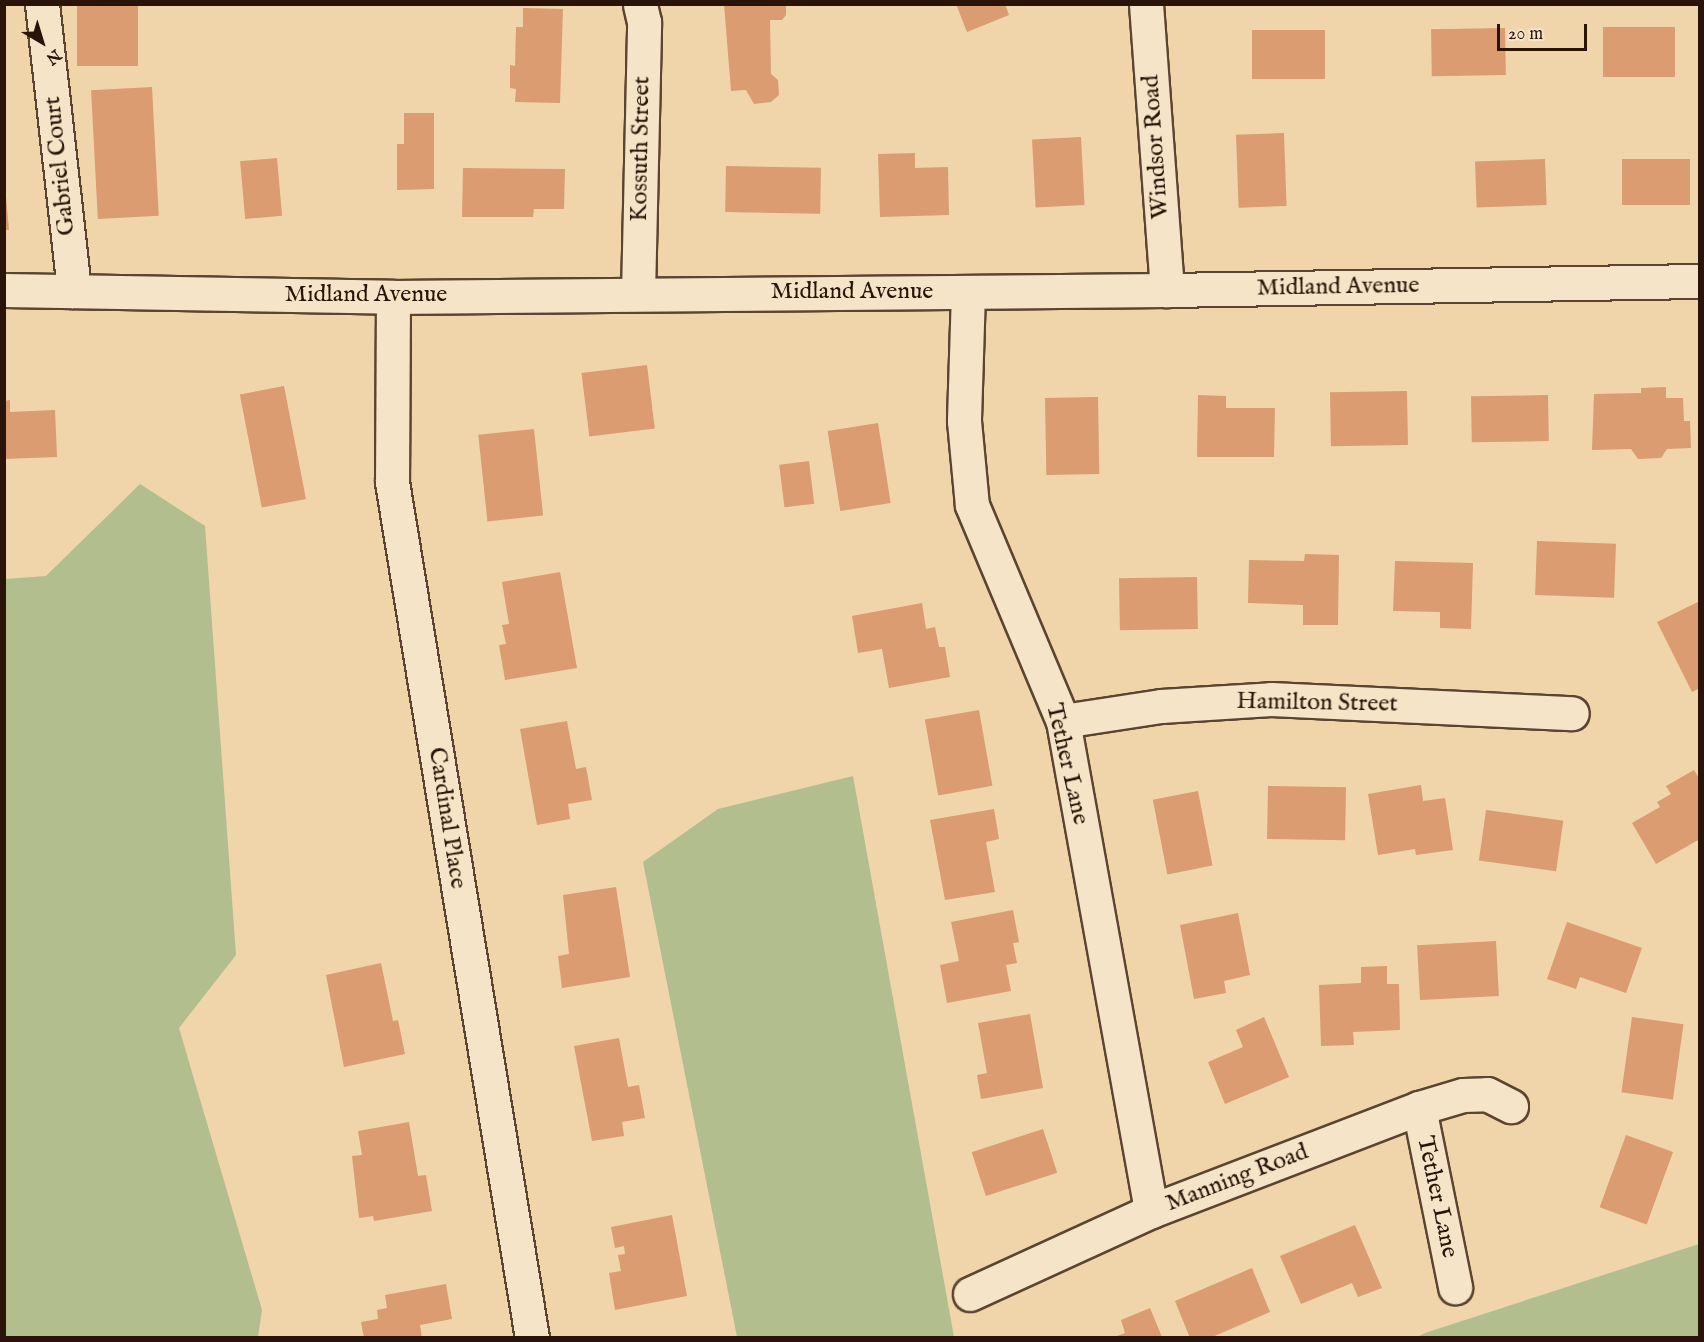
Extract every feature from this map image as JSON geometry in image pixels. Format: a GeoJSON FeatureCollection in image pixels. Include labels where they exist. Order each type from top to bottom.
{"type":"FeatureCollection","features":[{"type":"Feature","properties":{"kind":"street","name":"Gabriel Court"},"geometry":{"type":"LineString","coordinates":[[42,4],[74,291]]}},
{"type":"Feature","properties":{"kind":"street","name":"Kossuth Street"},"geometry":{"type":"LineString","coordinates":[[638,294],[644,22],[640,4]]}},
{"type":"Feature","properties":{"kind":"street","name":"Windsor Road"},"geometry":{"type":"LineString","coordinates":[[1146,4],[1167,290]]}},
{"type":"Feature","properties":{"kind":"street","name":"Midland Avenue"},"geometry":{"type":"LineString","coordinates":[[4,290],[393,297],[1167,290],[1700,281]]}},
{"type":"Feature","properties":{"kind":"street","name":"Tether Lane"},"geometry":{"type":"LineString","coordinates":[[968,292],[964,420],[972,506],[1063,721],[1151,1211]]}},
{"type":"Feature","properties":{"kind":"street","name":"Cardinal Place"},"geometry":{"type":"LineString","coordinates":[[393,297],[392,482],[532,1338]]}},
{"type":"Feature","properties":{"kind":"street","name":"Hamilton Street"},"geometry":{"type":"LineString","coordinates":[[1063,721],[1161,706],[1271,699],[1572,713]]}},
{"type":"Feature","properties":{"kind":"street","name":"Manning Road"},"geometry":{"type":"LineString","coordinates":[[970,1294],[1151,1211],[1419,1108],[1463,1095],[1487,1094],[1511,1106]]}},
{"type":"Feature","properties":{"kind":"street","name":"Tether Lane"},"geometry":{"type":"LineString","coordinates":[[1419,1108],[1455,1287]]}},
{"type":"Feature","properties":{"kind":"green space"},"geometry":{"type":"Polygon","coordinates":[[[140,484],[205,526],[236,955],[179,1028],[262,1310],[258,1337],[5,1337],[5,579],[46,576],[140,484]]]}},
{"type":"Feature","properties":{"kind":"green space"},"geometry":{"type":"Polygon","coordinates":[[[853,776],[954,1337],[737,1337],[643,862],[718,809],[853,776]]]}},
{"type":"Feature","properties":{"kind":"green space"},"geometry":{"type":"Polygon","coordinates":[[[1699,1244],[1699,1337],[1417,1337],[1425,1333],[1699,1244]]]}},
{"type":"Feature","properties":{"kind":"building"},"geometry":{"type":"Polygon","coordinates":[[[77,4],[138,4],[138,66],[77,66],[77,4]]]}},
{"type":"Feature","properties":{"kind":"building"},"geometry":{"type":"Polygon","coordinates":[[[724,4],[786,4],[786,15],[782,20],[770,20],[771,74],[778,80],[779,95],[771,102],[754,104],[746,90],[731,91],[724,4]]]}},
{"type":"Feature","properties":{"kind":"building"},"geometry":{"type":"Polygon","coordinates":[[[956,4],[1005,4],[1009,15],[967,32],[956,4]]]}},
{"type":"Feature","properties":{"kind":"building"},"geometry":{"type":"Polygon","coordinates":[[[523,8],[563,9],[560,103],[515,102],[516,89],[510,88],[510,65],[515,66],[516,27],[523,27],[523,8]]]}},
{"type":"Feature","properties":{"kind":"building"},"geometry":{"type":"Polygon","coordinates":[[[1603,27],[1675,27],[1675,77],[1603,77],[1603,27]]]}},
{"type":"Feature","properties":{"kind":"building"},"geometry":{"type":"Polygon","coordinates":[[[1505,28],[1506,75],[1432,76],[1431,29],[1505,28]]]}},
{"type":"Feature","properties":{"kind":"building"},"geometry":{"type":"Polygon","coordinates":[[[1252,30],[1325,30],[1325,79],[1252,79],[1252,30]]]}},
{"type":"Feature","properties":{"kind":"building"},"geometry":{"type":"Polygon","coordinates":[[[152,87],[159,216],[98,219],[91,90],[152,87]]]}},
{"type":"Feature","properties":{"kind":"building"},"geometry":{"type":"Polygon","coordinates":[[[404,113],[434,113],[434,189],[397,190],[397,144],[404,144],[404,113]]]}},
{"type":"Feature","properties":{"kind":"building"},"geometry":{"type":"Polygon","coordinates":[[[1284,133],[1287,206],[1239,208],[1236,135],[1284,133]]]}},
{"type":"Feature","properties":{"kind":"building"},"geometry":{"type":"Polygon","coordinates":[[[1081,137],[1085,205],[1036,207],[1032,140],[1081,137]]]}},
{"type":"Feature","properties":{"kind":"building"},"geometry":{"type":"Polygon","coordinates":[[[915,153],[915,168],[948,167],[949,215],[880,217],[878,154],[915,153]]]}},
{"type":"Feature","properties":{"kind":"building"},"geometry":{"type":"Polygon","coordinates":[[[277,158],[282,216],[245,219],[240,161],[277,158]]]}},
{"type":"Feature","properties":{"kind":"building"},"geometry":{"type":"Polygon","coordinates":[[[1545,159],[1547,205],[1477,207],[1475,161],[1545,159]]]}},
{"type":"Feature","properties":{"kind":"building"},"geometry":{"type":"Polygon","coordinates":[[[1622,159],[1690,159],[1690,205],[1622,205],[1622,159]]]}},
{"type":"Feature","properties":{"kind":"building"},"geometry":{"type":"Polygon","coordinates":[[[726,166],[821,168],[820,214],[725,212],[726,166]]]}},
{"type":"Feature","properties":{"kind":"building"},"geometry":{"type":"Polygon","coordinates":[[[463,168],[565,169],[564,209],[534,209],[533,217],[462,217],[463,168]]]}},
{"type":"Feature","properties":{"kind":"building"},"geometry":{"type":"Polygon","coordinates":[[[4,175],[9,230],[4,230],[4,175]]]}},
{"type":"Feature","properties":{"kind":"building"},"geometry":{"type":"Polygon","coordinates":[[[647,365],[655,429],[589,437],[581,373],[647,365]]]}},
{"type":"Feature","properties":{"kind":"building"},"geometry":{"type":"Polygon","coordinates":[[[284,386],[306,499],[262,507],[240,395],[284,386]]]}},
{"type":"Feature","properties":{"kind":"building"},"geometry":{"type":"Polygon","coordinates":[[[1666,387],[1666,398],[1683,398],[1684,421],[1690,421],[1691,448],[1667,449],[1661,458],[1638,459],[1631,449],[1592,450],[1594,394],[1641,393],[1641,388],[1666,387]]]}},
{"type":"Feature","properties":{"kind":"building"},"geometry":{"type":"Polygon","coordinates":[[[1407,391],[1408,445],[1331,446],[1330,392],[1407,391]]]}},
{"type":"Feature","properties":{"kind":"building"},"geometry":{"type":"Polygon","coordinates":[[[1198,395],[1226,396],[1226,408],[1275,408],[1274,457],[1197,457],[1198,395]]]}},
{"type":"Feature","properties":{"kind":"building"},"geometry":{"type":"Polygon","coordinates":[[[1548,395],[1549,441],[1472,442],[1471,396],[1548,395]]]}},
{"type":"Feature","properties":{"kind":"building"},"geometry":{"type":"Polygon","coordinates":[[[1098,397],[1099,474],[1046,475],[1045,398],[1098,397]]]}},
{"type":"Feature","properties":{"kind":"building"},"geometry":{"type":"Polygon","coordinates":[[[10,400],[10,412],[55,410],[57,457],[4,459],[4,401],[10,400]]]}},
{"type":"Feature","properties":{"kind":"building"},"geometry":{"type":"Polygon","coordinates":[[[878,423],[891,503],[840,511],[828,431],[878,423]]]}},
{"type":"Feature","properties":{"kind":"building"},"geometry":{"type":"Polygon","coordinates":[[[534,429],[543,516],[487,521],[478,435],[534,429]]]}},
{"type":"Feature","properties":{"kind":"building"},"geometry":{"type":"Polygon","coordinates":[[[809,461],[814,504],[784,507],[779,465],[809,461]]]}},
{"type":"Feature","properties":{"kind":"building"},"geometry":{"type":"Polygon","coordinates":[[[1537,541],[1616,544],[1614,598],[1535,595],[1537,541]]]}},
{"type":"Feature","properties":{"kind":"building"},"geometry":{"type":"Polygon","coordinates":[[[1305,554],[1339,555],[1338,625],[1303,625],[1303,605],[1248,603],[1249,560],[1304,561],[1305,554]]]}},
{"type":"Feature","properties":{"kind":"building"},"geometry":{"type":"Polygon","coordinates":[[[1395,561],[1473,563],[1471,629],[1440,628],[1440,612],[1393,611],[1395,561]]]}},
{"type":"Feature","properties":{"kind":"building"},"geometry":{"type":"Polygon","coordinates":[[[560,572],[577,668],[505,680],[499,645],[506,644],[502,625],[509,624],[502,582],[560,572]]]}},
{"type":"Feature","properties":{"kind":"building"},"geometry":{"type":"Polygon","coordinates":[[[1197,577],[1198,629],[1120,630],[1119,578],[1197,577]]]}},
{"type":"Feature","properties":{"kind":"building"},"geometry":{"type":"Polygon","coordinates":[[[1700,601],[1700,688],[1692,692],[1657,622],[1700,601]]]}},
{"type":"Feature","properties":{"kind":"building"},"geometry":{"type":"Polygon","coordinates":[[[922,603],[926,629],[935,627],[939,647],[945,647],[950,677],[889,688],[882,649],[858,653],[852,616],[922,603]]]}},
{"type":"Feature","properties":{"kind":"building"},"geometry":{"type":"Polygon","coordinates":[[[979,710],[992,786],[938,795],[925,720],[979,710]]]}},
{"type":"Feature","properties":{"kind":"building"},"geometry":{"type":"Polygon","coordinates":[[[567,721],[576,769],[586,767],[592,800],[568,804],[570,819],[537,825],[520,729],[567,721]]]}},
{"type":"Feature","properties":{"kind":"building"},"geometry":{"type":"Polygon","coordinates":[[[1694,770],[1700,780],[1700,839],[1656,864],[1632,823],[1660,807],[1657,802],[1671,794],[1666,786],[1694,770]]]}},
{"type":"Feature","properties":{"kind":"building"},"geometry":{"type":"Polygon","coordinates":[[[1421,785],[1423,801],[1445,798],[1453,850],[1416,855],[1415,849],[1378,855],[1368,794],[1421,785]]]}},
{"type":"Feature","properties":{"kind":"building"},"geometry":{"type":"Polygon","coordinates":[[[1268,786],[1346,787],[1345,840],[1267,839],[1268,786]]]}},
{"type":"Feature","properties":{"kind":"building"},"geometry":{"type":"Polygon","coordinates":[[[1198,791],[1213,866],[1167,874],[1153,800],[1198,791]]]}},
{"type":"Feature","properties":{"kind":"building"},"geometry":{"type":"Polygon","coordinates":[[[994,809],[999,839],[986,842],[995,892],[945,900],[930,820],[994,809]]]}},
{"type":"Feature","properties":{"kind":"building"},"geometry":{"type":"Polygon","coordinates":[[[1486,810],[1563,821],[1556,871],[1479,861],[1486,810]]]}},
{"type":"Feature","properties":{"kind":"building"},"geometry":{"type":"Polygon","coordinates":[[[616,887],[630,977],[562,988],[558,956],[569,954],[563,895],[616,887]]]}},
{"type":"Feature","properties":{"kind":"building"},"geometry":{"type":"Polygon","coordinates":[[[1013,910],[1019,942],[1013,943],[1017,963],[1006,965],[1011,991],[947,1003],[940,965],[959,961],[951,922],[1013,910]]]}},
{"type":"Feature","properties":{"kind":"building"},"geometry":{"type":"Polygon","coordinates":[[[1238,913],[1250,975],[1224,981],[1226,993],[1194,999],[1180,925],[1238,913]]]}},
{"type":"Feature","properties":{"kind":"building"},"geometry":{"type":"Polygon","coordinates":[[[1567,922],[1642,948],[1626,993],[1580,977],[1576,989],[1547,979],[1567,922]]]}},
{"type":"Feature","properties":{"kind":"building"},"geometry":{"type":"Polygon","coordinates":[[[1496,941],[1499,996],[1420,1000],[1417,945],[1496,941]]]}},
{"type":"Feature","properties":{"kind":"building"},"geometry":{"type":"Polygon","coordinates":[[[381,963],[393,1021],[398,1020],[405,1054],[344,1067],[326,975],[381,963]]]}},
{"type":"Feature","properties":{"kind":"building"},"geometry":{"type":"Polygon","coordinates":[[[1387,966],[1387,984],[1399,984],[1400,1030],[1353,1032],[1354,1045],[1321,1046],[1319,985],[1361,983],[1361,967],[1387,966]]]}},
{"type":"Feature","properties":{"kind":"building"},"geometry":{"type":"Polygon","coordinates":[[[1030,1014],[1043,1088],[981,1099],[977,1075],[987,1073],[978,1023],[1030,1014]]]}},
{"type":"Feature","properties":{"kind":"building"},"geometry":{"type":"Polygon","coordinates":[[[1264,1017],[1289,1077],[1225,1104],[1208,1062],[1243,1047],[1236,1030],[1264,1017]]]}},
{"type":"Feature","properties":{"kind":"building"},"geometry":{"type":"Polygon","coordinates":[[[1632,1017],[1683,1024],[1673,1099],[1621,1092],[1632,1017]]]}},
{"type":"Feature","properties":{"kind":"building"},"geometry":{"type":"Polygon","coordinates":[[[619,1038],[628,1087],[639,1085],[645,1118],[622,1122],[624,1136],[592,1141],[574,1046],[619,1038]]]}},
{"type":"Feature","properties":{"kind":"building"},"geometry":{"type":"Polygon","coordinates":[[[409,1122],[418,1176],[426,1175],[432,1211],[374,1221],[373,1216],[359,1218],[352,1156],[362,1155],[358,1131],[409,1122]]]}},
{"type":"Feature","properties":{"kind":"building"},"geometry":{"type":"Polygon","coordinates":[[[1043,1129],[1057,1173],[986,1196],[972,1152],[1043,1129]]]}},
{"type":"Feature","properties":{"kind":"building"},"geometry":{"type":"Polygon","coordinates":[[[1626,1135],[1673,1152],[1647,1224],[1600,1207],[1626,1135]]]}},
{"type":"Feature","properties":{"kind":"building"},"geometry":{"type":"Polygon","coordinates":[[[672,1215],[687,1296],[615,1310],[609,1273],[621,1271],[618,1255],[625,1254],[624,1246],[615,1248],[611,1227],[672,1215]]]}},
{"type":"Feature","properties":{"kind":"building"},"geometry":{"type":"Polygon","coordinates":[[[1355,1225],[1382,1288],[1358,1297],[1352,1283],[1301,1304],[1280,1256],[1355,1225]]]}},
{"type":"Feature","properties":{"kind":"building"},"geometry":{"type":"Polygon","coordinates":[[[1252,1268],[1270,1312],[1210,1338],[1190,1338],[1175,1301],[1252,1268]]]}},
{"type":"Feature","properties":{"kind":"building"},"geometry":{"type":"Polygon","coordinates":[[[446,1284],[452,1319],[420,1325],[422,1338],[364,1338],[361,1322],[378,1319],[377,1310],[387,1308],[385,1295],[446,1284]]]}},
{"type":"Feature","properties":{"kind":"building"},"geometry":{"type":"Polygon","coordinates":[[[1150,1308],[1162,1337],[1114,1337],[1125,1333],[1121,1320],[1150,1308]]]}}]}
